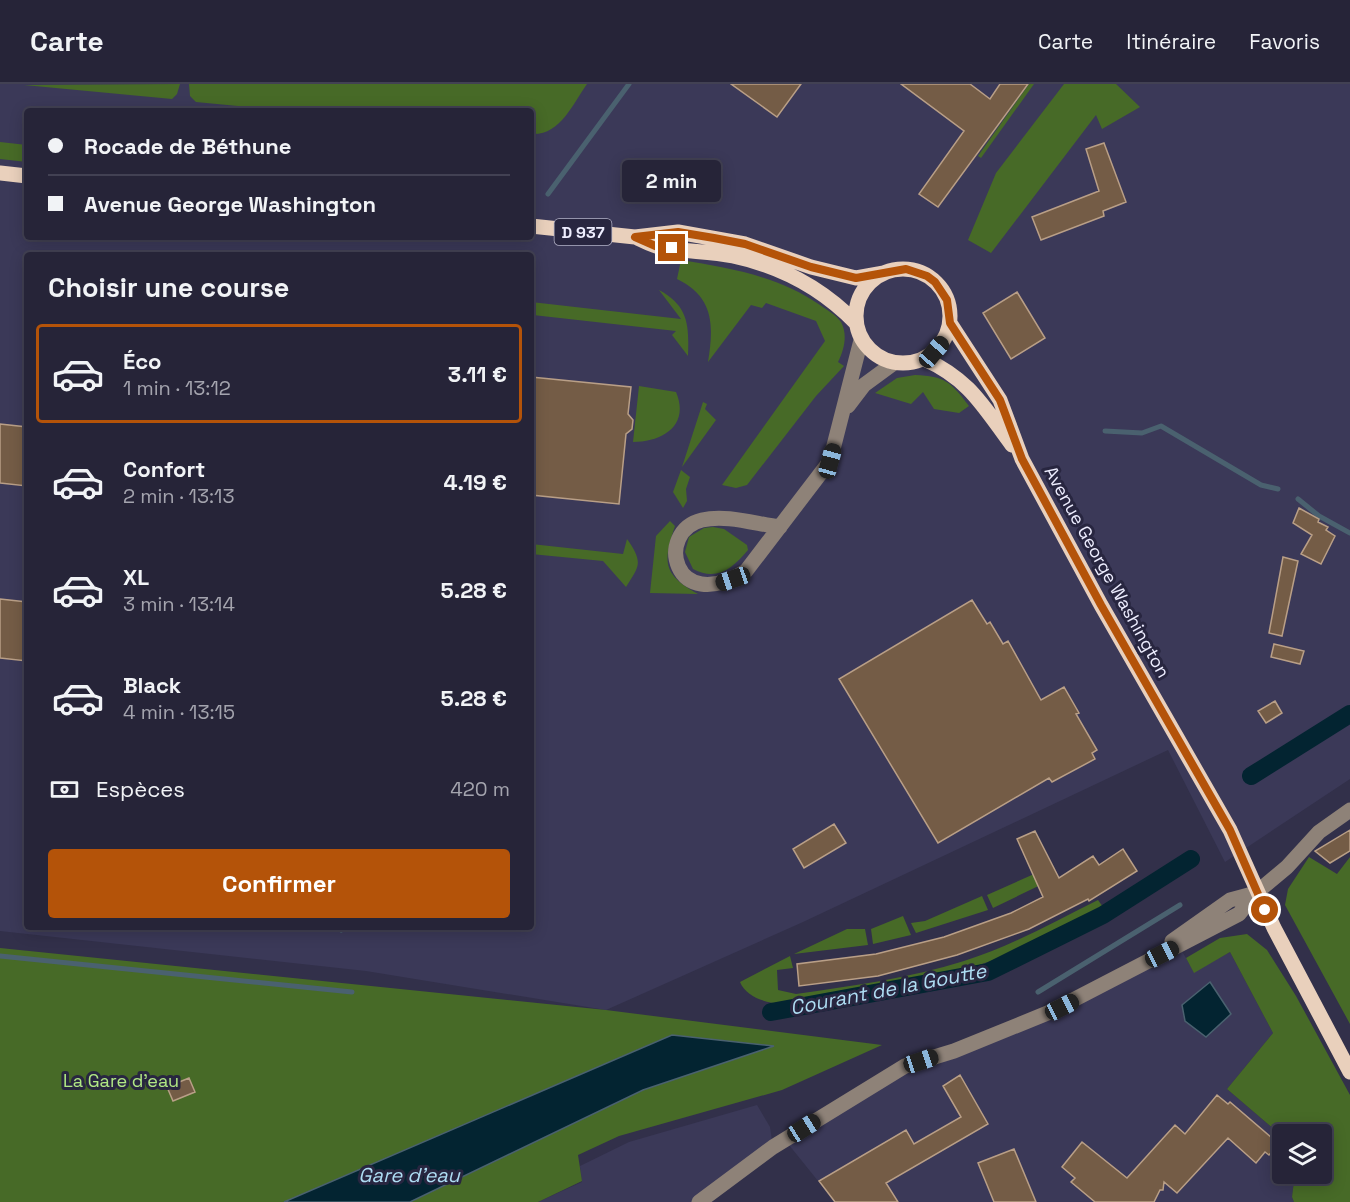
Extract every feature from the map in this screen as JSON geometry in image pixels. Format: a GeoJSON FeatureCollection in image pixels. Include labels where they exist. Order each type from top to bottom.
{"type":"FeatureCollection","features":[{"type":"Feature","properties":{"kind":"main road"},"geometry":{"type":"LineString","coordinates":[[0,173],[24,176]]}},
{"type":"Feature","properties":{"kind":"main road","name":"D 937"},"geometry":{"type":"LineString","coordinates":[[534,226],[635,237],[663,232],[687,234],[745,244],[811,267],[856,278],[884,273]]}},
{"type":"Feature","properties":{"kind":"main road","name":"D 937"},"geometry":{"type":"LineString","coordinates":[[635,237],[660,248],[734,256],[803,280],[856,323]]}},
{"type":"Feature","properties":{"kind":"main road"},"geometry":{"type":"LineString","coordinates":[[906,269],[927,276],[942,291],[947,300],[950,323],[942,343],[924,359],[894,363],[870,351],[861,340],[856,323],[856,308],[861,293],[871,281],[884,273],[906,269]]}},
{"type":"Feature","properties":{"kind":"main road","name":"Avenue George Washington"},"geometry":{"type":"LineString","coordinates":[[950,323],[1000,400],[1022,459]]}},
{"type":"Feature","properties":{"kind":"main road","name":"Avenue George Washington"},"geometry":{"type":"LineString","coordinates":[[924,359],[944,368],[963,381],[1022,459],[1157,704],[1230,830],[1256,893],[1350,1072]]}},
{"type":"Feature","properties":{"kind":"street"},"geometry":{"type":"LineString","coordinates":[[780,527],[716,518],[701,520],[682,532],[677,543],[678,564],[682,574],[701,585],[714,585],[733,579],[746,571],[780,527],[830,461],[861,340]]}},
{"type":"Feature","properties":{"kind":"street"},"geometry":{"type":"LineString","coordinates":[[843,414],[864,385],[894,363]]}},
{"type":"Feature","properties":{"kind":"street"},"geometry":{"type":"LineString","coordinates":[[699,1202],[773,1147],[905,1066],[954,1050],[1050,1012],[1239,914],[1256,893],[1287,867],[1319,832],[1350,810]]}},
{"type":"Feature","properties":{"kind":"shaded area"},"geometry":{"type":"Polygon","coordinates":[[[0,84],[1350,84],[1350,779],[1225,862],[1168,750],[803,922],[606,1010],[366,971],[0,931],[0,84]]]}},
{"type":"Feature","properties":{"kind":"shaded area"},"geometry":{"type":"Polygon","coordinates":[[[1179,946],[1194,972],[1230,952],[1273,1033],[1227,1089],[1272,1127],[1272,1184],[1294,1184],[1292,1197],[1294,1202],[835,1202],[785,1140],[845,1102],[1179,946]]]}},
{"type":"Feature","properties":{"kind":"shaded area"},"geometry":{"type":"Polygon","coordinates":[[[757,1105],[770,1127],[773,1147],[699,1202],[538,1202],[582,1182],[580,1166],[629,1142],[757,1105]]]}},
{"type":"Feature","properties":{"kind":"green space"},"geometry":{"type":"Polygon","coordinates":[[[180,84],[177,94],[172,99],[24,85],[180,84]]]}},
{"type":"Feature","properties":{"kind":"green space"},"geometry":{"type":"Polygon","coordinates":[[[189,84],[587,84],[558,125],[550,130],[534,134],[534,108],[259,108],[196,102],[190,96],[189,84]]]}},
{"type":"Feature","properties":{"kind":"green space"},"geometry":{"type":"Polygon","coordinates":[[[1029,84],[1034,84],[981,158],[978,156],[1029,84]]]}},
{"type":"Feature","properties":{"kind":"green space"},"geometry":{"type":"Polygon","coordinates":[[[1064,84],[1116,84],[1140,107],[1102,129],[1096,115],[991,253],[968,240],[996,173],[1064,84]]]}},
{"type":"Feature","properties":{"kind":"green space"},"geometry":{"type":"Polygon","coordinates":[[[0,142],[24,145],[24,162],[0,159],[0,142]]]}},
{"type":"Feature","properties":{"kind":"green space"},"geometry":{"type":"Polygon","coordinates":[[[681,260],[735,270],[787,287],[831,313],[839,319],[843,327],[844,342],[838,362],[844,366],[816,396],[747,485],[736,488],[722,485],[825,341],[816,321],[766,303],[762,308],[751,305],[708,362],[711,336],[709,313],[698,294],[677,279],[681,260]]]}},
{"type":"Feature","properties":{"kind":"green space"},"geometry":{"type":"Polygon","coordinates":[[[659,290],[669,296],[682,310],[687,326],[688,356],[672,335],[676,331],[534,315],[534,302],[681,319],[659,290]]]}},
{"type":"Feature","properties":{"kind":"green space"},"geometry":{"type":"Polygon","coordinates":[[[915,375],[941,379],[952,386],[969,406],[959,413],[934,409],[923,392],[911,404],[875,393],[897,378],[915,375]]]}},
{"type":"Feature","properties":{"kind":"green space"},"geometry":{"type":"Polygon","coordinates":[[[639,386],[676,392],[679,414],[671,429],[663,435],[654,439],[633,442],[639,386]]]}},
{"type":"Feature","properties":{"kind":"green space"},"geometry":{"type":"Polygon","coordinates":[[[703,402],[707,404],[705,409],[716,420],[682,467],[703,402]]]}},
{"type":"Feature","properties":{"kind":"green space"},"geometry":{"type":"Polygon","coordinates":[[[681,470],[690,477],[686,489],[687,501],[683,508],[673,492],[681,470]]]}},
{"type":"Feature","properties":{"kind":"green space"},"geometry":{"type":"Polygon","coordinates":[[[670,521],[675,526],[668,549],[668,566],[678,580],[698,594],[650,593],[656,536],[670,521]]]}},
{"type":"Feature","properties":{"kind":"green space"},"geometry":{"type":"Polygon","coordinates":[[[704,528],[724,529],[747,545],[748,550],[724,571],[702,573],[693,569],[685,552],[689,537],[704,528]]]}},
{"type":"Feature","properties":{"kind":"green space"},"geometry":{"type":"Polygon","coordinates":[[[627,539],[636,554],[638,564],[626,587],[603,561],[534,554],[534,544],[623,554],[627,539]]]}},
{"type":"Feature","properties":{"kind":"green space"},"geometry":{"type":"Polygon","coordinates":[[[1309,857],[1337,874],[1350,857],[1350,1024],[1285,905],[1288,889],[1309,857]]]}},
{"type":"Feature","properties":{"kind":"green space"},"geometry":{"type":"Polygon","coordinates":[[[1050,867],[1055,878],[993,908],[987,895],[1050,867]]]}},
{"type":"Feature","properties":{"kind":"green space"},"geometry":{"type":"Polygon","coordinates":[[[982,896],[988,910],[916,933],[911,923],[925,921],[982,896]]]}},
{"type":"Feature","properties":{"kind":"green space"},"geometry":{"type":"Polygon","coordinates":[[[1098,900],[1103,907],[1033,943],[989,962],[926,980],[811,1002],[788,1004],[757,998],[747,992],[740,982],[790,956],[793,968],[777,970],[778,990],[796,994],[902,977],[964,961],[999,948],[1098,900]]]}},
{"type":"Feature","properties":{"kind":"green space"},"geometry":{"type":"Polygon","coordinates":[[[903,916],[911,935],[873,944],[871,929],[903,916]]]}},
{"type":"Feature","properties":{"kind":"green space"},"geometry":{"type":"Polygon","coordinates":[[[847,929],[865,929],[868,945],[794,954],[847,929]]]}},
{"type":"Feature","properties":{"kind":"green space"},"geometry":{"type":"Polygon","coordinates":[[[1247,934],[1267,950],[1296,996],[1350,1095],[1350,1202],[1294,1202],[1292,1197],[1294,1184],[1332,1184],[1332,1124],[1272,1124],[1272,1127],[1227,1089],[1273,1033],[1230,952],[1194,973],[1186,958],[1220,938],[1247,934]]]}},
{"type":"Feature","properties":{"kind":"green space","name":"La Gare d'eau"},"geometry":{"type":"Polygon","coordinates":[[[0,948],[606,1010],[882,1045],[782,1090],[619,1136],[578,1155],[582,1181],[538,1202],[0,1202],[0,948]]]}},
{"type":"Feature","properties":{"kind":"water"},"geometry":{"type":"Polygon","coordinates":[[[1210,982],[1231,1014],[1206,1037],[1185,1021],[1182,1005],[1210,982]]]}},
{"type":"Feature","properties":{"kind":"water","name":"Gare d'eau"},"geometry":{"type":"Polygon","coordinates":[[[672,1035],[774,1046],[643,1090],[410,1202],[284,1202],[672,1035]]]}},
{"type":"Feature","properties":{"kind":"building"},"geometry":{"type":"Polygon","coordinates":[[[731,84],[801,84],[777,117],[731,84]]]}},
{"type":"Feature","properties":{"kind":"building"},"geometry":{"type":"Polygon","coordinates":[[[901,84],[970,84],[990,99],[1000,84],[1028,84],[938,207],[919,194],[964,131],[901,84]]]}},
{"type":"Feature","properties":{"kind":"building"},"geometry":{"type":"Polygon","coordinates":[[[1104,143],[1126,202],[1103,211],[1104,216],[1041,240],[1032,217],[1099,191],[1086,149],[1104,143]]]}},
{"type":"Feature","properties":{"kind":"building"},"geometry":{"type":"Polygon","coordinates":[[[1017,292],[1045,338],[1011,359],[983,313],[1017,292]]]}},
{"type":"Feature","properties":{"kind":"building"},"geometry":{"type":"Polygon","coordinates":[[[534,377],[631,387],[628,414],[633,420],[632,429],[626,434],[619,504],[534,495],[534,377]]]}},
{"type":"Feature","properties":{"kind":"building"},"geometry":{"type":"Polygon","coordinates":[[[0,424],[24,427],[24,486],[0,483],[0,424]]]}},
{"type":"Feature","properties":{"kind":"building"},"geometry":{"type":"Polygon","coordinates":[[[1299,508],[1319,519],[1318,522],[1328,527],[1326,530],[1335,536],[1321,564],[1301,554],[1312,535],[1293,523],[1299,508]]]}},
{"type":"Feature","properties":{"kind":"building"},"geometry":{"type":"Polygon","coordinates":[[[1283,557],[1298,561],[1282,636],[1269,633],[1283,557]]]}},
{"type":"Feature","properties":{"kind":"building"},"geometry":{"type":"Polygon","coordinates":[[[0,599],[24,602],[24,661],[0,658],[0,599]]]}},
{"type":"Feature","properties":{"kind":"building"},"geometry":{"type":"Polygon","coordinates":[[[972,600],[987,624],[990,622],[1003,644],[1008,641],[1041,700],[1064,687],[1079,713],[1076,714],[1097,750],[1092,753],[1095,759],[1052,782],[1049,778],[938,843],[839,679],[972,600]]]}},
{"type":"Feature","properties":{"kind":"building"},"geometry":{"type":"Polygon","coordinates":[[[1274,644],[1304,651],[1300,664],[1271,657],[1274,644]]]}},
{"type":"Feature","properties":{"kind":"building"},"geometry":{"type":"Polygon","coordinates":[[[1275,701],[1282,713],[1266,723],[1258,711],[1275,701]]]}},
{"type":"Feature","properties":{"kind":"building"},"geometry":{"type":"Polygon","coordinates":[[[834,824],[846,843],[804,868],[793,849],[834,824]]]}},
{"type":"Feature","properties":{"kind":"building"},"geometry":{"type":"Polygon","coordinates":[[[1350,830],[1350,851],[1330,863],[1315,851],[1350,830]]]}},
{"type":"Feature","properties":{"kind":"building"},"geometry":{"type":"Polygon","coordinates":[[[1035,831],[1059,878],[1093,856],[1099,865],[1123,849],[1137,871],[1089,901],[1088,899],[1029,929],[957,955],[878,976],[799,986],[797,964],[876,954],[944,937],[1011,913],[1043,897],[1017,839],[1035,831]]]}},
{"type":"Feature","properties":{"kind":"building"},"geometry":{"type":"Polygon","coordinates":[[[960,1075],[988,1124],[886,1183],[898,1202],[835,1202],[819,1181],[906,1130],[914,1144],[961,1117],[943,1086],[960,1075]]]}},
{"type":"Feature","properties":{"kind":"building"},"geometry":{"type":"Polygon","coordinates":[[[189,1078],[195,1092],[173,1101],[167,1087],[189,1078]]]}},
{"type":"Feature","properties":{"kind":"building"},"geometry":{"type":"Polygon","coordinates":[[[1217,1095],[1228,1104],[1230,1102],[1272,1138],[1272,1152],[1269,1155],[1265,1152],[1256,1163],[1228,1138],[1177,1193],[1164,1182],[1163,1190],[1160,1190],[1154,1202],[1095,1202],[1071,1182],[1075,1178],[1062,1167],[1082,1142],[1127,1178],[1175,1125],[1185,1134],[1217,1095]]]}},
{"type":"Feature","properties":{"kind":"building"},"geometry":{"type":"Polygon","coordinates":[[[1014,1149],[1036,1202],[994,1202],[978,1163],[1014,1149]]]}},
{"type":"Feature","properties":{"kind":"waterway"},"geometry":{"type":"LineString","coordinates":[[548,194],[629,84]]}},
{"type":"Feature","properties":{"kind":"waterway"},"geometry":{"type":"LineString","coordinates":[[1105,431],[1142,433],[1161,426],[1261,485],[1278,489]]}},
{"type":"Feature","properties":{"kind":"waterway"},"geometry":{"type":"LineString","coordinates":[[1298,499],[1319,516],[1350,533]]}},
{"type":"Feature","properties":{"kind":"waterway","name":"Courant de la Goutte"},"geometry":{"type":"LineString","coordinates":[[1251,776],[1350,714]]}},
{"type":"Feature","properties":{"kind":"waterway","name":"Courant de la Goutte"},"geometry":{"type":"LineString","coordinates":[[771,1012],[988,972],[1103,915],[1191,859]]}},
{"type":"Feature","properties":{"kind":"waterway"},"geometry":{"type":"LineString","coordinates":[[1038,992],[1180,905]]}},
{"type":"Feature","properties":{"kind":"waterway"},"geometry":{"type":"LineString","coordinates":[[0,956],[352,992]]}},
{"type":"Feature","properties":{"kind":"route"},"geometry":{"type":"LineString","coordinates":[[672,248],[660,248],[635,237],[678,232],[745,244],[811,267],[856,278],[906,269],[927,276],[935,282],[947,300],[950,309],[950,323],[1000,400],[1022,459],[1101,605],[1211,801],[1230,830],[1265,910]]}}]}
